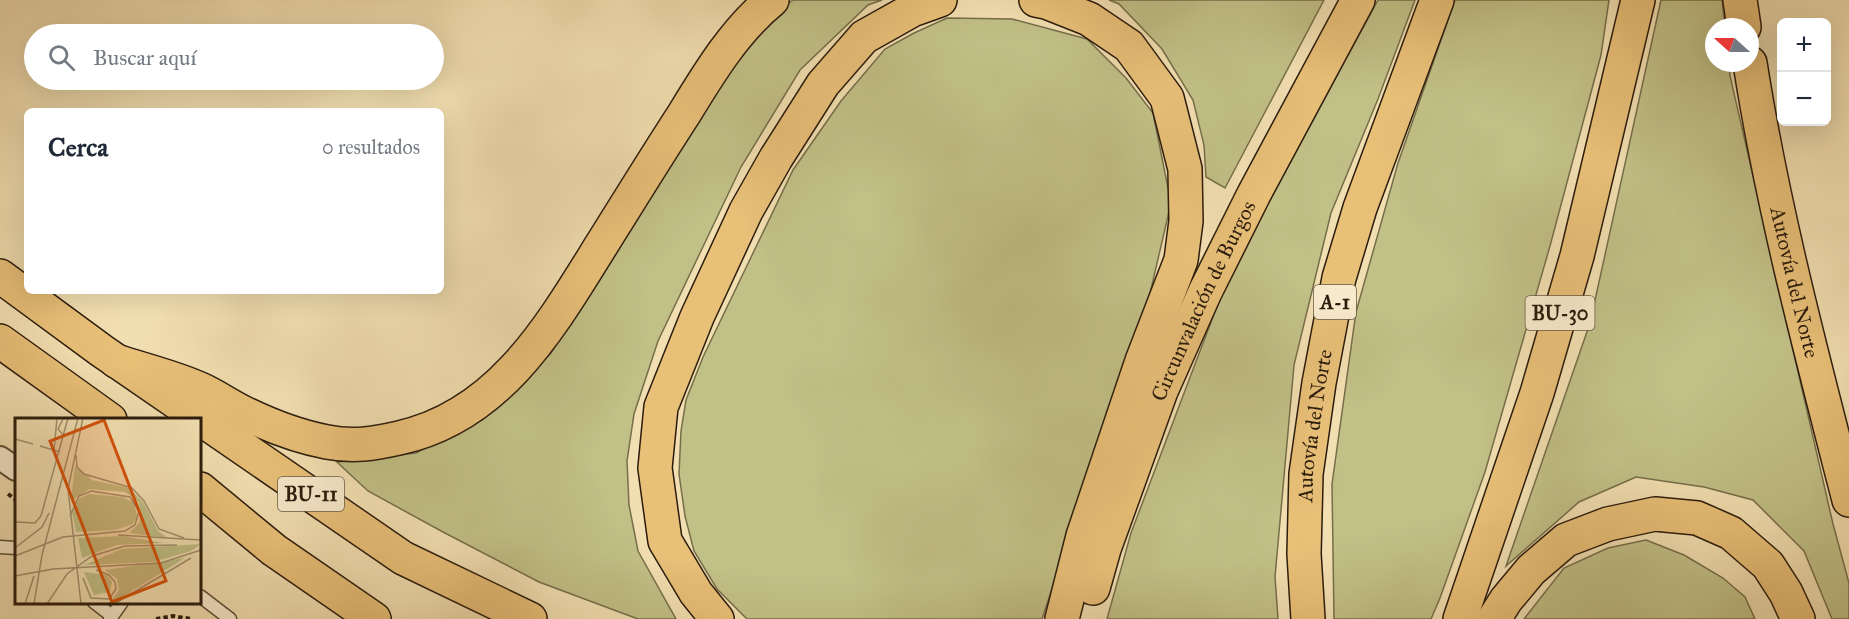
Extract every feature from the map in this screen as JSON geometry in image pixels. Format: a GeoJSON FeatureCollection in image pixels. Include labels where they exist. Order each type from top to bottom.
{"type":"FeatureCollection","features":[{"type":"Feature","properties":{"kind":"highway"},"geometry":{"type":"LineString","coordinates":[[116,361],[201,389],[245,414],[328,442],[367,445],[416,434],[466,412],[496,389],[537,345],[727,48],[757,13],[772,0]]}},
{"type":"Feature","properties":{"kind":"highway"},"geometry":{"type":"LineString","coordinates":[[717,619],[696,593],[665,541],[655,468],[661,407],[697,317],[746,211],[776,158],[823,84],[864,37],[912,10],[940,0]]}},
{"type":"Feature","properties":{"kind":"highway"},"geometry":{"type":"LineString","coordinates":[[1036,0],[1089,19],[1129,46],[1167,98],[1185,170],[1186,221],[1181,260],[1142,361],[1094,543],[1062,619]]}},
{"type":"Feature","properties":{"kind":"highway","name":"Circunvalación de Burgos"},"geometry":{"type":"LineString","coordinates":[[1085,619],[1094,543],[1161,391],[1205,292],[1259,184],[1358,0]]}},
{"type":"Feature","properties":{"kind":"highway","name":"Autovía del Norte"},"geometry":{"type":"LineString","coordinates":[[1308,619],[1305,554],[1306,474],[1319,383],[1339,278],[1360,208],[1437,0]]}},
{"type":"Feature","properties":{"kind":"highway","name":"BU-30"},"geometry":{"type":"LineString","coordinates":[[1460,619],[1537,393],[1577,256],[1638,0]]}},
{"type":"Feature","properties":{"kind":"highway"},"geometry":{"type":"LineString","coordinates":[[1740,0],[1743,18]]}},
{"type":"Feature","properties":{"kind":"highway","name":"Autovía del Norte"},"geometry":{"type":"LineString","coordinates":[[1751,72],[1790,263],[1849,500]]}},
{"type":"Feature","properties":{"kind":"highway","name":"BU-11"},"geometry":{"type":"LineString","coordinates":[[0,276],[24,294]]}},
{"type":"Feature","properties":{"kind":"highway","name":"BU-11"},"geometry":{"type":"LineString","coordinates":[[25,294],[199,418]]}},
{"type":"Feature","properties":{"kind":"highway"},"geometry":{"type":"LineString","coordinates":[[0,341],[107,418]]}},
{"type":"Feature","properties":{"kind":"highway"},"geometry":{"type":"LineString","coordinates":[[0,364],[75,418]]}},
{"type":"Feature","properties":{"kind":"highway","name":"BU-11"},"geometry":{"type":"LineString","coordinates":[[201,419],[403,558],[530,619]]}},
{"type":"Feature","properties":{"kind":"highway"},"geometry":{"type":"LineString","coordinates":[[201,490],[274,550],[345,619]]}},
{"type":"Feature","properties":{"kind":"highway"},"geometry":{"type":"LineString","coordinates":[[201,502],[374,619]]}},
{"type":"Feature","properties":{"kind":"highway"},"geometry":{"type":"LineString","coordinates":[[1494,619],[1506,600],[1531,570],[1566,540],[1608,524],[1655,514],[1697,518],[1731,533],[1767,565],[1786,593],[1797,619]]}},
{"type":"Feature","properties":{"kind":"lane"},"geometry":{"type":"LineString","coordinates":[[0,547],[15,548]]}},
{"type":"Feature","properties":{"kind":"lane"},"geometry":{"type":"LineString","coordinates":[[201,597],[230,619]]}},
{"type":"Feature","properties":{"kind":"lane"},"geometry":{"type":"LineString","coordinates":[[96,604],[113,613]]}},
{"type":"Feature","properties":{"kind":"path"},"geometry":{"type":"LineString","coordinates":[[156,619],[173,616],[191,619]]}},
{"type":"Feature","properties":{"kind":"shaded area"},"geometry":{"type":"Polygon","coordinates":[[[793,0],[882,0],[868,5],[800,70],[741,167],[658,341],[634,414],[627,461],[629,505],[638,551],[676,619],[638,619],[539,582],[368,491],[337,462],[416,453],[482,418],[551,353],[710,92],[773,15],[793,0]]]}},
{"type":"Feature","properties":{"kind":"shaded area"},"geometry":{"type":"Polygon","coordinates":[[[1109,0],[1324,0],[1225,188],[1206,177],[1204,145],[1193,100],[1162,49],[1119,4],[1109,0]]]}},
{"type":"Feature","properties":{"kind":"shaded area"},"geometry":{"type":"Polygon","coordinates":[[[1378,0],[1415,0],[1378,99],[1331,213],[1294,365],[1275,577],[1278,619],[1107,619],[1131,533],[1230,272],[1378,0]]]}},
{"type":"Feature","properties":{"kind":"shaded area"},"geometry":{"type":"Polygon","coordinates":[[[1455,0],[1609,0],[1601,55],[1550,246],[1485,472],[1431,619],[1334,619],[1332,484],[1356,312],[1398,163],[1455,0]]]}},
{"type":"Feature","properties":{"kind":"shaded area"},"geometry":{"type":"Polygon","coordinates":[[[1661,0],[1722,0],[1724,18],[1705,18],[1705,72],[1730,72],[1833,524],[1849,583],[1849,619],[1832,619],[1804,551],[1753,500],[1704,487],[1636,477],[1579,502],[1506,566],[1590,323],[1661,0]]]}},
{"type":"Feature","properties":{"kind":"shaded area"},"geometry":{"type":"Polygon","coordinates":[[[947,18],[1012,19],[1087,39],[1126,78],[1153,113],[1171,203],[1145,315],[1121,380],[1042,619],[747,619],[717,589],[694,551],[685,516],[679,474],[681,431],[686,400],[703,357],[793,170],[841,101],[885,49],[947,18]]]}},
{"type":"Feature","properties":{"kind":"shaded area"},"geometry":{"type":"Polygon","coordinates":[[[1646,540],[1684,555],[1723,578],[1745,597],[1755,619],[1524,619],[1564,568],[1608,548],[1646,540]]]}}]}
